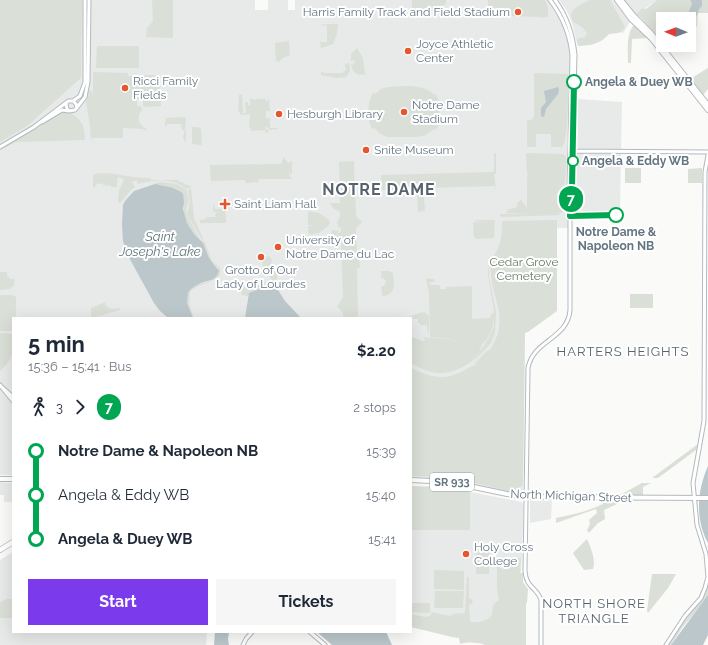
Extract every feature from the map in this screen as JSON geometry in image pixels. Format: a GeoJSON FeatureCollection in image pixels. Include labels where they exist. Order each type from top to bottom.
{"type":"FeatureCollection","features":[{"type":"Feature","properties":{"kind":"highway"},"geometry":{"type":"LineString","coordinates":[[0,550],[12,543]]}},
{"type":"Feature","properties":{"kind":"highway"},"geometry":{"type":"LineString","coordinates":[[0,553],[12,546]]}},
{"type":"Feature","properties":{"kind":"main road"},"geometry":{"type":"LineString","coordinates":[[617,0],[631,19],[651,38],[708,110]]}},
{"type":"Feature","properties":{"kind":"main road"},"geometry":{"type":"LineString","coordinates":[[621,0],[651,33],[708,105]]}},
{"type":"Feature","properties":{"kind":"main road"},"geometry":{"type":"LineString","coordinates":[[0,479],[12,479]]}},
{"type":"Feature","properties":{"kind":"main road","name":"North Michigan Street"},"geometry":{"type":"LineString","coordinates":[[412,480],[450,482],[526,497],[708,498]]}},
{"type":"Feature","properties":{"kind":"street"},"geometry":{"type":"LineString","coordinates":[[39,124],[68,101],[73,101],[79,98],[85,82],[85,0]]}},
{"type":"Feature","properties":{"kind":"street"},"geometry":{"type":"LineString","coordinates":[[0,147],[62,110],[74,110],[85,97],[88,82],[89,0]]}},
{"type":"Feature","properties":{"kind":"street"},"geometry":{"type":"LineString","coordinates":[[550,0],[563,19],[571,47],[571,151]]}},
{"type":"Feature","properties":{"kind":"street"},"geometry":{"type":"LineString","coordinates":[[541,645],[540,600],[525,576],[528,366],[536,350],[562,330],[569,318],[570,311],[569,192],[574,50],[568,24],[555,0]]}},
{"type":"Feature","properties":{"kind":"street"},"geometry":{"type":"LineString","coordinates":[[68,101],[66,106],[69,111]]}},
{"type":"Feature","properties":{"kind":"street"},"geometry":{"type":"LineString","coordinates":[[73,101],[77,107]]}},
{"type":"Feature","properties":{"kind":"street"},"geometry":{"type":"LineString","coordinates":[[571,151],[708,152]]}},
{"type":"Feature","properties":{"kind":"street"},"geometry":{"type":"LineString","coordinates":[[666,645],[685,616],[701,598],[707,582],[707,558],[697,525],[696,498],[693,481],[704,420],[705,172],[708,155]]}},
{"type":"Feature","properties":{"kind":"street"},"geometry":{"type":"LineString","coordinates":[[1,386],[12,396]]}},
{"type":"Feature","properties":{"kind":"street"},"geometry":{"type":"LineString","coordinates":[[1,386],[12,400]]}},
{"type":"Feature","properties":{"kind":"street"},"geometry":{"type":"LineString","coordinates":[[703,431],[708,428]]}},
{"type":"Feature","properties":{"kind":"street"},"geometry":{"type":"LineString","coordinates":[[243,645],[251,633]]}},
{"type":"Feature","properties":{"kind":"street"},"geometry":{"type":"LineString","coordinates":[[311,633],[325,645]]}},
{"type":"Feature","properties":{"kind":"shaded area","name":"University of Notre Dame du Lac"},"geometry":{"type":"Polygon","coordinates":[[[0,0],[255,0],[255,10],[268,10],[268,0],[288,0],[288,10],[295,10],[295,0],[548,0],[565,28],[570,48],[569,126],[567,144],[568,228],[557,228],[557,311],[525,311],[523,492],[521,494],[451,479],[412,477],[412,317],[12,317],[12,475],[0,475],[0,0]]]}},
{"type":"Feature","properties":{"kind":"shaded area"},"geometry":{"type":"Polygon","coordinates":[[[559,0],[613,0],[630,22],[623,33],[612,31],[585,44],[577,44],[572,23],[567,11],[559,0]]]}},
{"type":"Feature","properties":{"kind":"shaded area"},"geometry":{"type":"Polygon","coordinates":[[[623,0],[657,0],[635,15],[623,0]]]}},
{"type":"Feature","properties":{"kind":"shaded area"},"geometry":{"type":"Polygon","coordinates":[[[578,99],[622,102],[620,212],[574,212],[577,165],[578,99]]]}},
{"type":"Feature","properties":{"kind":"shaded area"},"geometry":{"type":"Polygon","coordinates":[[[0,482],[12,483],[12,502],[4,502],[4,495],[0,495],[0,482]]]}},
{"type":"Feature","properties":{"kind":"shaded area","name":"Holy Cross College"},"geometry":{"type":"Polygon","coordinates":[[[412,486],[461,490],[522,502],[523,528],[521,572],[519,575],[518,645],[412,619],[412,486]]]}},
{"type":"Feature","properties":{"kind":"shaded area"},"geometry":{"type":"Polygon","coordinates":[[[530,501],[552,501],[551,519],[530,523],[530,501]]]}},
{"type":"Feature","properties":{"kind":"shaded area"},"geometry":{"type":"Polygon","coordinates":[[[12,553],[12,633],[207,633],[206,645],[0,645],[0,560],[12,553]]]}},
{"type":"Feature","properties":{"kind":"green space"},"geometry":{"type":"Polygon","coordinates":[[[0,0],[82,0],[81,78],[27,126],[0,142],[0,0]]]}},
{"type":"Feature","properties":{"kind":"green space"},"geometry":{"type":"Polygon","coordinates":[[[152,0],[173,0],[173,38],[146,37],[147,28],[153,21],[152,0]]]}},
{"type":"Feature","properties":{"kind":"green space"},"geometry":{"type":"Polygon","coordinates":[[[412,0],[446,0],[446,4],[442,6],[441,12],[432,11],[432,14],[426,13],[425,11],[414,11],[414,9],[412,9],[412,0]]]}},
{"type":"Feature","properties":{"kind":"green space","name":"Harris Family Track and Field Stadium"},"geometry":{"type":"Polygon","coordinates":[[[488,0],[545,0],[548,8],[548,17],[510,16],[510,18],[488,18],[488,0]]]}},
{"type":"Feature","properties":{"kind":"green space"},"geometry":{"type":"Polygon","coordinates":[[[590,0],[610,0],[625,27],[620,32],[609,34],[602,40],[591,45],[578,46],[577,39],[585,37],[587,33],[582,27],[573,22],[571,17],[572,13],[578,6],[590,0]]]}},
{"type":"Feature","properties":{"kind":"green space"},"geometry":{"type":"Polygon","coordinates":[[[657,0],[708,0],[708,13],[698,13],[696,27],[696,12],[656,12],[656,35],[640,17],[635,15],[643,8],[646,9],[657,0]]]}},
{"type":"Feature","properties":{"kind":"green space"},"geometry":{"type":"Polygon","coordinates":[[[338,24],[337,34],[333,44],[321,48],[320,42],[327,42],[327,26],[319,25],[338,24]]]}},
{"type":"Feature","properties":{"kind":"green space"},"geometry":{"type":"Polygon","coordinates":[[[633,26],[635,26],[648,38],[632,39],[631,63],[628,63],[628,39],[633,26]]]}},
{"type":"Feature","properties":{"kind":"green space"},"geometry":{"type":"Polygon","coordinates":[[[289,41],[290,55],[283,58],[279,62],[276,61],[275,43],[289,41]]]}},
{"type":"Feature","properties":{"kind":"green space"},"geometry":{"type":"Polygon","coordinates":[[[97,46],[139,46],[139,68],[96,68],[97,46]]]}},
{"type":"Feature","properties":{"kind":"green space"},"geometry":{"type":"Polygon","coordinates":[[[357,48],[363,58],[366,74],[365,76],[364,74],[359,75],[353,71],[351,64],[353,65],[355,62],[353,60],[351,62],[351,54],[357,48]]]}},
{"type":"Feature","properties":{"kind":"green space"},"geometry":{"type":"Polygon","coordinates":[[[349,63],[350,71],[346,77],[336,78],[321,75],[321,71],[324,73],[343,73],[343,71],[346,71],[345,64],[349,63]]]}},
{"type":"Feature","properties":{"kind":"green space"},"geometry":{"type":"Polygon","coordinates":[[[708,68],[708,89],[703,95],[690,79],[708,68]]]}},
{"type":"Feature","properties":{"kind":"green space"},"geometry":{"type":"Polygon","coordinates":[[[93,72],[128,73],[128,76],[143,76],[143,78],[144,75],[160,75],[160,98],[158,99],[161,101],[161,106],[143,106],[143,100],[137,99],[137,106],[141,106],[142,110],[139,115],[139,121],[147,129],[146,130],[123,128],[123,138],[92,138],[91,140],[86,102],[90,90],[92,91],[93,99],[93,72]]]}},
{"type":"Feature","properties":{"kind":"green space"},"geometry":{"type":"Polygon","coordinates":[[[534,73],[568,74],[567,124],[562,147],[551,147],[551,134],[536,134],[536,147],[527,147],[527,121],[533,119],[534,116],[534,73]]]}},
{"type":"Feature","properties":{"kind":"green space","name":"Notre Dame Stadium"},"geometry":{"type":"Polygon","coordinates":[[[413,86],[430,91],[434,95],[436,94],[440,112],[436,130],[434,129],[426,135],[417,137],[387,137],[379,133],[375,128],[372,129],[368,111],[371,97],[373,93],[375,94],[381,89],[388,87],[413,86]]]}},
{"type":"Feature","properties":{"kind":"green space"},"geometry":{"type":"Polygon","coordinates":[[[243,94],[243,113],[246,113],[245,102],[248,102],[248,105],[250,105],[250,98],[255,100],[265,99],[265,97],[266,102],[269,99],[270,113],[269,111],[266,111],[266,119],[270,116],[270,128],[278,129],[270,130],[266,126],[265,129],[269,130],[265,133],[265,130],[251,131],[251,126],[249,129],[250,114],[241,115],[238,110],[239,95],[243,94]]]}},
{"type":"Feature","properties":{"kind":"green space"},"geometry":{"type":"Polygon","coordinates":[[[65,111],[78,118],[81,122],[85,140],[16,142],[0,150],[62,112],[65,111]]]}},
{"type":"Feature","properties":{"kind":"green space"},"geometry":{"type":"Polygon","coordinates":[[[186,117],[185,130],[182,130],[181,124],[167,124],[167,126],[165,126],[166,118],[186,117]]]}},
{"type":"Feature","properties":{"kind":"green space"},"geometry":{"type":"Polygon","coordinates":[[[192,127],[198,127],[201,129],[201,145],[192,144],[192,127]]]}},
{"type":"Feature","properties":{"kind":"green space"},"geometry":{"type":"Polygon","coordinates":[[[186,130],[186,143],[183,137],[186,130]]]}},
{"type":"Feature","properties":{"kind":"green space"},"geometry":{"type":"Polygon","coordinates":[[[494,153],[496,153],[496,173],[494,175],[496,190],[495,186],[423,188],[425,211],[418,212],[417,189],[382,190],[381,175],[494,172],[494,153]]]}},
{"type":"Feature","properties":{"kind":"green space"},"geometry":{"type":"Polygon","coordinates":[[[526,153],[563,154],[566,157],[564,197],[565,210],[562,213],[557,213],[560,215],[500,216],[500,214],[536,213],[506,213],[509,209],[516,208],[518,202],[521,200],[527,208],[528,175],[526,153]]]}},
{"type":"Feature","properties":{"kind":"green space"},"geometry":{"type":"Polygon","coordinates":[[[284,157],[288,163],[292,161],[292,175],[290,172],[289,174],[292,179],[259,179],[257,186],[257,182],[246,183],[245,180],[211,181],[210,165],[281,164],[284,157]]]}},
{"type":"Feature","properties":{"kind":"green space"},"geometry":{"type":"Polygon","coordinates":[[[354,161],[356,216],[362,222],[356,228],[357,258],[359,258],[360,268],[357,268],[358,317],[343,317],[343,313],[337,306],[343,297],[341,244],[330,244],[332,230],[339,231],[331,241],[341,231],[341,227],[339,228],[337,222],[340,217],[340,212],[334,209],[330,203],[340,203],[339,162],[354,161]]]}},
{"type":"Feature","properties":{"kind":"green space"},"geometry":{"type":"Polygon","coordinates":[[[625,168],[641,168],[641,183],[625,183],[625,168]]]}},
{"type":"Feature","properties":{"kind":"green space"},"geometry":{"type":"Polygon","coordinates":[[[702,168],[702,183],[688,183],[688,169],[702,168]]]}},
{"type":"Feature","properties":{"kind":"green space"},"geometry":{"type":"Polygon","coordinates":[[[101,173],[157,180],[138,184],[136,180],[132,182],[135,187],[120,203],[118,202],[119,191],[124,180],[119,177],[117,179],[117,187],[112,187],[109,185],[106,186],[100,183],[97,183],[94,188],[94,174],[101,173]]]}},
{"type":"Feature","properties":{"kind":"green space"},"geometry":{"type":"Polygon","coordinates":[[[164,180],[179,180],[179,182],[191,187],[187,189],[176,183],[164,180]]]}},
{"type":"Feature","properties":{"kind":"green space"},"geometry":{"type":"Polygon","coordinates":[[[161,182],[176,184],[186,189],[189,200],[186,209],[187,215],[199,238],[205,243],[212,261],[220,268],[220,274],[217,278],[190,292],[189,304],[194,317],[187,303],[188,293],[196,285],[211,281],[215,278],[218,268],[209,258],[203,243],[194,234],[187,223],[184,213],[184,203],[154,183],[161,182]]]}},
{"type":"Feature","properties":{"kind":"green space"},"geometry":{"type":"Polygon","coordinates":[[[191,188],[194,218],[204,241],[187,214],[190,201],[188,191],[191,188]]]}},
{"type":"Feature","properties":{"kind":"green space"},"geometry":{"type":"Polygon","coordinates":[[[213,205],[216,205],[214,206],[215,209],[222,209],[222,207],[225,206],[226,223],[200,223],[200,220],[206,219],[206,217],[215,217],[216,213],[222,213],[213,212],[213,205]]]}},
{"type":"Feature","properties":{"kind":"green space"},"geometry":{"type":"Polygon","coordinates":[[[308,211],[319,213],[329,220],[330,224],[319,233],[309,235],[308,226],[315,225],[308,225],[308,211]]]}},
{"type":"Feature","properties":{"kind":"green space"},"geometry":{"type":"Polygon","coordinates":[[[495,220],[494,238],[476,239],[474,237],[473,222],[491,221],[474,221],[495,220]]]}},
{"type":"Feature","properties":{"kind":"green space","name":"Cedar Grove Cemetery"},"geometry":{"type":"Polygon","coordinates":[[[557,220],[557,311],[525,333],[523,485],[516,490],[509,491],[451,477],[412,476],[412,368],[429,375],[447,377],[476,365],[475,363],[488,350],[490,350],[496,338],[499,327],[498,307],[491,278],[491,266],[492,260],[501,240],[502,221],[557,220]]]}},
{"type":"Feature","properties":{"kind":"green space"},"geometry":{"type":"Polygon","coordinates":[[[490,254],[489,276],[496,312],[495,331],[491,343],[473,362],[490,336],[494,326],[494,312],[488,274],[490,254]]]}},
{"type":"Feature","properties":{"kind":"green space"},"geometry":{"type":"Polygon","coordinates":[[[266,256],[270,257],[272,260],[270,269],[277,271],[277,280],[273,280],[278,283],[272,281],[262,264],[266,256]]]}},
{"type":"Feature","properties":{"kind":"green space"},"geometry":{"type":"Polygon","coordinates":[[[381,271],[389,271],[393,273],[394,281],[392,292],[382,296],[381,286],[384,286],[386,281],[381,278],[381,271]]]}},
{"type":"Feature","properties":{"kind":"green space"},"geometry":{"type":"Polygon","coordinates":[[[0,272],[7,272],[7,276],[11,279],[15,279],[14,286],[9,289],[0,290],[0,272]]]}},
{"type":"Feature","properties":{"kind":"green space"},"geometry":{"type":"Polygon","coordinates":[[[426,279],[434,279],[435,282],[430,282],[430,285],[440,285],[440,289],[446,289],[446,287],[472,286],[472,319],[490,318],[492,313],[494,313],[491,332],[484,343],[473,348],[466,348],[449,339],[430,337],[429,293],[426,279]]]}},
{"type":"Feature","properties":{"kind":"green space"},"geometry":{"type":"Polygon","coordinates":[[[250,280],[269,283],[268,287],[254,291],[248,296],[242,295],[241,292],[250,280]]]}},
{"type":"Feature","properties":{"kind":"green space"},"geometry":{"type":"Polygon","coordinates":[[[630,294],[653,294],[653,308],[630,308],[630,294]]]}},
{"type":"Feature","properties":{"kind":"green space"},"geometry":{"type":"Polygon","coordinates":[[[0,295],[12,295],[16,297],[16,317],[12,317],[12,331],[0,331],[0,295]]]}},
{"type":"Feature","properties":{"kind":"green space"},"geometry":{"type":"Polygon","coordinates":[[[106,302],[105,305],[108,308],[120,308],[120,310],[91,317],[91,308],[106,302]]]}},
{"type":"Feature","properties":{"kind":"green space"},"geometry":{"type":"Polygon","coordinates":[[[424,312],[429,316],[429,334],[426,325],[420,325],[420,323],[418,323],[418,319],[408,317],[424,312]]]}},
{"type":"Feature","properties":{"kind":"green space"},"geometry":{"type":"Polygon","coordinates":[[[0,333],[12,334],[11,358],[0,371],[0,333]]]}},
{"type":"Feature","properties":{"kind":"green space"},"geometry":{"type":"Polygon","coordinates":[[[412,337],[424,341],[425,339],[422,337],[447,339],[467,348],[482,345],[479,352],[470,363],[460,369],[442,373],[426,370],[412,363],[412,337]]]}},
{"type":"Feature","properties":{"kind":"green space"},"geometry":{"type":"Polygon","coordinates":[[[698,444],[696,450],[658,478],[652,478],[698,444]]]}},
{"type":"Feature","properties":{"kind":"green space"},"geometry":{"type":"Polygon","coordinates":[[[651,483],[643,487],[643,495],[620,495],[640,484],[651,483]]]}},
{"type":"Feature","properties":{"kind":"green space"},"geometry":{"type":"Polygon","coordinates":[[[412,486],[444,487],[470,492],[470,530],[412,530],[412,486]]]}},
{"type":"Feature","properties":{"kind":"green space"},"geometry":{"type":"Polygon","coordinates":[[[603,500],[626,500],[604,510],[605,519],[598,523],[589,533],[587,530],[590,524],[589,520],[597,513],[596,509],[556,523],[556,518],[592,509],[603,504],[603,500]]]}},
{"type":"Feature","properties":{"kind":"green space"},"geometry":{"type":"Polygon","coordinates":[[[587,539],[593,554],[594,565],[593,569],[584,570],[573,553],[587,539]]]}},
{"type":"Feature","properties":{"kind":"green space"},"geometry":{"type":"Polygon","coordinates":[[[476,544],[489,544],[489,574],[476,574],[476,544]]]}},
{"type":"Feature","properties":{"kind":"green space"},"geometry":{"type":"Polygon","coordinates":[[[521,558],[520,573],[523,573],[523,582],[528,589],[526,603],[526,645],[485,645],[479,643],[460,644],[459,638],[412,627],[412,614],[425,617],[430,616],[432,612],[450,616],[453,614],[465,613],[467,577],[469,577],[469,598],[473,602],[469,606],[471,622],[479,622],[488,619],[492,615],[493,605],[499,600],[497,588],[497,565],[500,564],[500,568],[504,570],[502,566],[504,563],[521,558]]]}},
{"type":"Feature","properties":{"kind":"green space"},"geometry":{"type":"Polygon","coordinates":[[[434,570],[464,571],[464,590],[434,589],[434,570]]]}},
{"type":"Feature","properties":{"kind":"green space"},"geometry":{"type":"Polygon","coordinates":[[[652,574],[676,574],[668,588],[648,613],[647,611],[652,574]]]}},
{"type":"Feature","properties":{"kind":"green space"},"geometry":{"type":"Polygon","coordinates":[[[708,585],[708,595],[706,599],[682,628],[671,645],[668,645],[701,599],[708,585]]]}},
{"type":"Feature","properties":{"kind":"green space"},"geometry":{"type":"Polygon","coordinates":[[[435,591],[464,591],[463,608],[434,608],[435,591]]]}},
{"type":"Feature","properties":{"kind":"green space"},"geometry":{"type":"Polygon","coordinates":[[[7,599],[12,599],[12,618],[0,618],[0,602],[7,599]]]}},
{"type":"Feature","properties":{"kind":"green space"},"geometry":{"type":"Polygon","coordinates":[[[412,603],[430,603],[430,613],[412,612],[412,603]]]}},
{"type":"Feature","properties":{"kind":"water"},"geometry":{"type":"Polygon","coordinates":[[[690,0],[702,0],[702,6],[696,17],[696,12],[689,12],[692,3],[690,0]]]}},
{"type":"Feature","properties":{"kind":"water"},"geometry":{"type":"Polygon","coordinates":[[[558,87],[558,94],[546,109],[544,117],[541,116],[541,108],[546,102],[544,91],[558,87]]]}},
{"type":"Feature","properties":{"kind":"water","name":"Saint Joseph's Lake"},"geometry":{"type":"Polygon","coordinates":[[[155,184],[173,188],[181,192],[183,194],[183,209],[187,223],[194,234],[203,243],[209,258],[219,271],[216,277],[212,280],[197,285],[188,293],[187,303],[193,317],[167,317],[160,311],[154,303],[126,252],[123,241],[123,205],[134,191],[155,184]]]}},
{"type":"Feature","properties":{"kind":"water"},"geometry":{"type":"Polygon","coordinates":[[[271,287],[278,290],[285,301],[300,317],[245,317],[249,293],[261,288],[271,287]]]}},
{"type":"Feature","properties":{"kind":"water"},"geometry":{"type":"Polygon","coordinates":[[[708,466],[708,543],[701,524],[699,505],[704,476],[708,466]]]}},
{"type":"Feature","properties":{"kind":"water"},"geometry":{"type":"Polygon","coordinates":[[[708,595],[708,635],[703,645],[671,645],[708,595]]]}},
{"type":"Feature","properties":{"kind":"water"},"geometry":{"type":"Polygon","coordinates":[[[215,633],[229,633],[229,645],[214,645],[215,633]]]}},
{"type":"Feature","properties":{"kind":"water"},"geometry":{"type":"Polygon","coordinates":[[[318,633],[386,633],[392,645],[332,645],[318,633]]]}},
{"type":"Feature","properties":{"kind":"bus line","name":"7"},"geometry":{"type":"LineString","coordinates":[[574,82],[572,198],[570,201],[570,216],[616,215]]}},
{"type":"Feature","properties":{"kind":"place","name":"Harris Family Track and Field Stadium"},"geometry":{"type":"Point","coordinates":[518,12]}},
{"type":"Feature","properties":{"kind":"place","name":"Joyce Athletic Center"},"geometry":{"type":"Point","coordinates":[408,51]}},
{"type":"Feature","properties":{"kind":"place","name":"Angela & Duey WB"},"geometry":{"type":"Point","coordinates":[574,82]}},
{"type":"Feature","properties":{"kind":"place","name":"Ricci Family Fields"},"geometry":{"type":"Point","coordinates":[125,88]}},
{"type":"Feature","properties":{"kind":"place","name":"Notre Dame Stadium"},"geometry":{"type":"Point","coordinates":[404,112]}},
{"type":"Feature","properties":{"kind":"place","name":"Hesburgh Library"},"geometry":{"type":"Point","coordinates":[279,114]}},
{"type":"Feature","properties":{"kind":"place","name":"Snite Museum"},"geometry":{"type":"Point","coordinates":[366,150]}},
{"type":"Feature","properties":{"kind":"place","name":"Angela & Eddy WB"},"geometry":{"type":"Point","coordinates":[573,161]}},
{"type":"Feature","properties":{"kind":"place","name":"Saint Liam Hall"},"geometry":{"type":"Point","coordinates":[225,204]}},
{"type":"Feature","properties":{"kind":"place","name":"Notre Dame & Napoleon NB"},"geometry":{"type":"Point","coordinates":[616,215]}},
{"type":"Feature","properties":{"kind":"place","name":"University of Notre Dame du Lac"},"geometry":{"type":"Point","coordinates":[278,247]}},
{"type":"Feature","properties":{"kind":"place","name":"Grotto of Our Lady of Lourdes"},"geometry":{"type":"Point","coordinates":[261,257]}},
{"type":"Feature","properties":{"kind":"place","name":"Holy Cross College"},"geometry":{"type":"Point","coordinates":[466,554]}},
{"type":"Feature","properties":{"kind":"district","name":"NOTRE DAME"},"geometry":{"type":"Point","coordinates":[379,189]}},
{"type":"Feature","properties":{"kind":"district","name":"HARTERS HEIGHTS"},"geometry":{"type":"Point","coordinates":[623,351]}},
{"type":"Feature","properties":{"kind":"district","name":"NORTH SHORE TRIANGLE"},"geometry":{"type":"Point","coordinates":[594,610]}}]}
